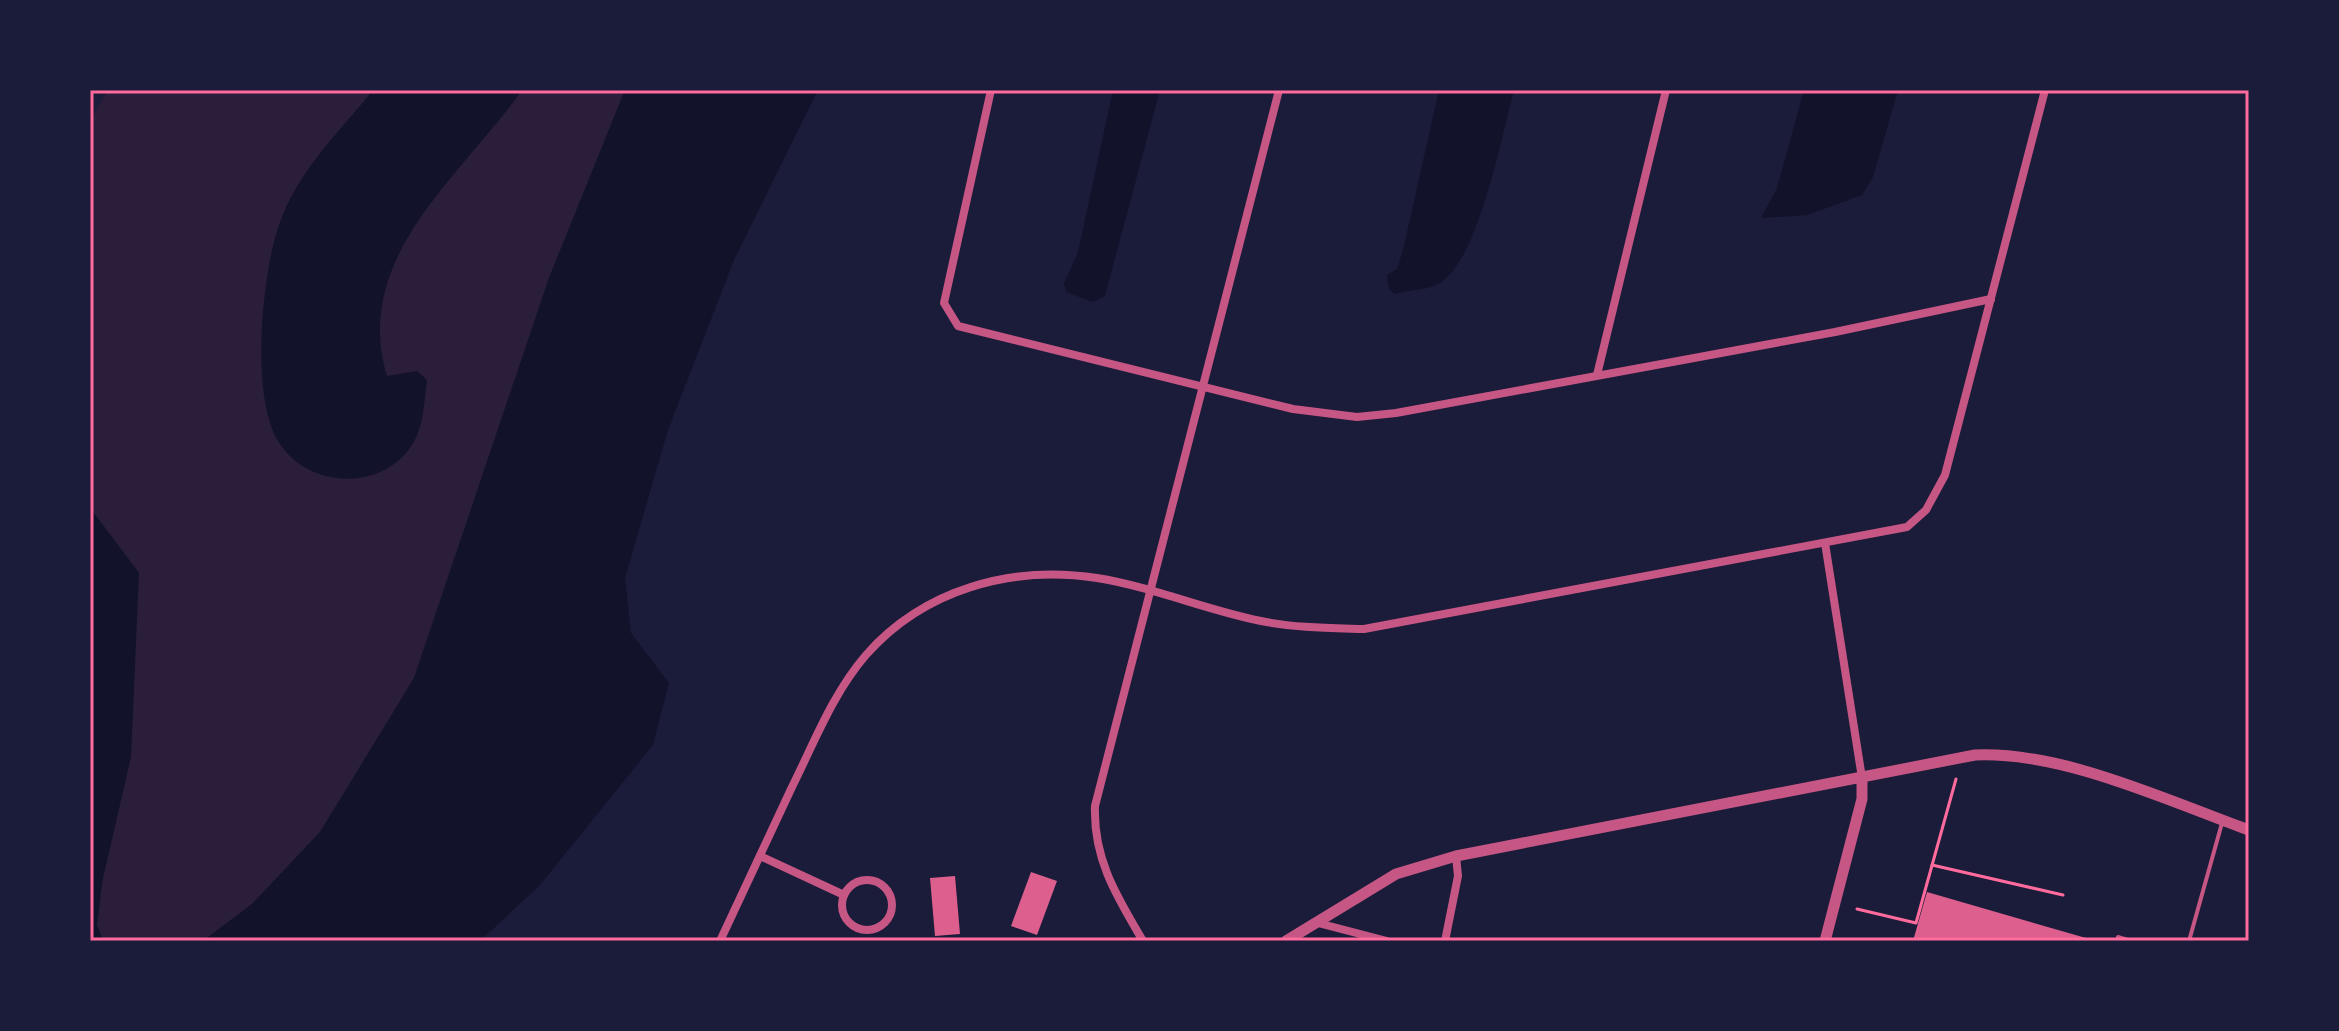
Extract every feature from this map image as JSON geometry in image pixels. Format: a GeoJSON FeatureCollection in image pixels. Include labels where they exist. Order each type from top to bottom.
{"type":"FeatureCollection","features":[{"type":"Feature","properties":{"kind":"street"},"geometry":{"type":"LineString","coordinates":[[991,90],[944,303],[949,316],[958,326],[1293,409],[1357,417],[1835,332],[1991,299]]}},
{"type":"Feature","properties":{"kind":"street"},"geometry":{"type":"LineString","coordinates":[[1143,941],[1105,874],[1094,832],[1103,768],[1152,591],[1279,90]]}},
{"type":"Feature","properties":{"kind":"street"},"geometry":{"type":"LineString","coordinates":[[1597,375],[1666,90]]}},
{"type":"Feature","properties":{"kind":"street"},"geometry":{"type":"LineString","coordinates":[[720,941],[842,689],[865,657],[903,622],[960,590],[1010,576],[1062,573],[1152,591],[1260,621],[1299,627],[1364,629],[1907,527],[1926,510],[1945,475],[2045,90]]}},
{"type":"Feature","properties":{"kind":"street"},"geometry":{"type":"LineString","coordinates":[[1825,543],[1862,778],[1862,799],[1825,941]]}},
{"type":"Feature","properties":{"kind":"street"},"geometry":{"type":"LineString","coordinates":[[1286,941],[1396,874],[1456,856],[1975,755],[2003,753],[2065,765],[2249,830]]}},
{"type":"Feature","properties":{"kind":"street"},"geometry":{"type":"LineString","coordinates":[[760,856],[844,895]]}},
{"type":"Feature","properties":{"kind":"street"},"geometry":{"type":"LineString","coordinates":[[1445,941],[1458,876],[1456,856]]}},
{"type":"Feature","properties":{"kind":"street"},"geometry":{"type":"LineString","coordinates":[[877,882],[891,901],[889,916],[877,928],[860,930],[846,920],[842,912],[844,895],[854,883],[877,882]]}},
{"type":"Feature","properties":{"kind":"street"},"geometry":{"type":"LineString","coordinates":[[1318,923],[1387,941]]}},
{"type":"Feature","properties":{"kind":"lane"},"geometry":{"type":"LineString","coordinates":[[2189,941],[2223,820]]}},
{"type":"Feature","properties":{"kind":"lane"},"geometry":{"type":"LineString","coordinates":[[2117,941],[2118,937],[2131,941]]}},
{"type":"Feature","properties":{"kind":"path"},"geometry":{"type":"LineString","coordinates":[[1857,909],[1916,923],[1956,779]]}},
{"type":"Feature","properties":{"kind":"path"},"geometry":{"type":"LineString","coordinates":[[1932,865],[2063,895]]}},
{"type":"Feature","properties":{"kind":"shaded area"},"geometry":{"type":"Polygon","coordinates":[[[108,90],[625,90],[549,278],[414,678],[320,832],[252,904],[203,941],[103,941],[97,926],[139,573],[90,508],[90,121],[108,90]]]}},
{"type":"Feature","properties":{"kind":"shaded area"},"geometry":{"type":"Polygon","coordinates":[[[373,90],[522,90],[418,221],[398,256],[384,293],[380,333],[387,376],[417,371],[427,380],[423,414],[416,438],[399,460],[382,471],[345,479],[325,476],[307,468],[291,457],[278,441],[269,420],[264,394],[264,303],[273,247],[287,205],[320,153],[373,90]]]}},
{"type":"Feature","properties":{"kind":"shaded area"},"geometry":{"type":"Polygon","coordinates":[[[625,90],[818,90],[734,260],[668,430],[625,578],[631,633],[669,683],[653,745],[540,885],[480,941],[203,941],[252,904],[320,832],[414,678],[549,278],[625,90]]]}},
{"type":"Feature","properties":{"kind":"shaded area"},"geometry":{"type":"Polygon","coordinates":[[[1113,90],[1160,90],[1105,296],[1093,302],[1066,292],[1064,284],[1078,252],[1113,90]]]}},
{"type":"Feature","properties":{"kind":"shaded area"},"geometry":{"type":"Polygon","coordinates":[[[1439,90],[1514,90],[1486,196],[1465,251],[1452,272],[1438,284],[1396,294],[1389,290],[1387,275],[1397,269],[1403,250],[1439,90]]]}},
{"type":"Feature","properties":{"kind":"shaded area"},"geometry":{"type":"Polygon","coordinates":[[[1804,90],[1898,90],[1873,177],[1862,195],[1807,215],[1761,218],[1777,188],[1804,90]]]}},
{"type":"Feature","properties":{"kind":"shaded area"},"geometry":{"type":"Polygon","coordinates":[[[90,508],[139,573],[131,757],[102,883],[97,925],[103,941],[90,941],[90,508]]]}},
{"type":"Feature","properties":{"kind":"building"},"geometry":{"type":"Polygon","coordinates":[[[1031,872],[1057,881],[1037,935],[1011,926],[1031,872]]]}},
{"type":"Feature","properties":{"kind":"building"},"geometry":{"type":"Polygon","coordinates":[[[955,876],[960,934],[935,936],[930,878],[955,876]]]}},
{"type":"Feature","properties":{"kind":"building"},"geometry":{"type":"Polygon","coordinates":[[[1927,892],[2086,938],[2085,941],[1913,941],[1927,892]]]}}]}
